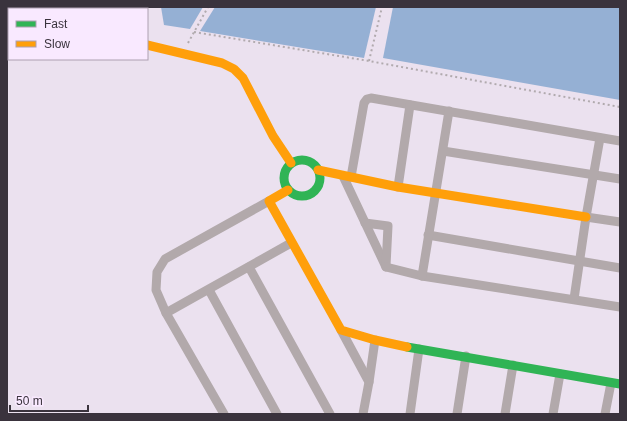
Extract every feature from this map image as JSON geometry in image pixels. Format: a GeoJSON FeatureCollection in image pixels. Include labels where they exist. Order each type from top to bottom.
{"type":"FeatureCollection","features":[{"type":"Feature","properties":{"kind":"street"},"geometry":{"type":"LineString","coordinates":[[148,45],[222,63],[234,69],[243,78],[273,136],[291,163]]}},
{"type":"Feature","properties":{"kind":"street"},"geometry":{"type":"LineString","coordinates":[[386,267],[365,223],[347,177],[364,103],[367,99],[371,98],[620,141]]}},
{"type":"Feature","properties":{"kind":"street"},"geometry":{"type":"LineString","coordinates":[[398,187],[410,105]]}},
{"type":"Feature","properties":{"kind":"street"},"geometry":{"type":"LineString","coordinates":[[422,276],[449,111]]}},
{"type":"Feature","properties":{"kind":"street"},"geometry":{"type":"LineString","coordinates":[[574,299],[586,217],[600,138]]}},
{"type":"Feature","properties":{"kind":"street"},"geometry":{"type":"LineString","coordinates":[[442,151],[620,179]]}},
{"type":"Feature","properties":{"kind":"street"},"geometry":{"type":"LineString","coordinates":[[296,161],[308,161],[314,164],[318,170],[320,180],[318,186],[309,195],[298,196],[288,190],[284,179],[284,173],[291,163],[296,161]]}},
{"type":"Feature","properties":{"kind":"street"},"geometry":{"type":"LineString","coordinates":[[318,170],[398,187],[620,222]]}},
{"type":"Feature","properties":{"kind":"street"},"geometry":{"type":"LineString","coordinates":[[224,414],[166,313],[156,290],[157,272],[165,259],[288,190]]}},
{"type":"Feature","properties":{"kind":"street"},"geometry":{"type":"LineString","coordinates":[[269,201],[369,382]]}},
{"type":"Feature","properties":{"kind":"street"},"geometry":{"type":"LineString","coordinates":[[365,223],[388,226],[386,267]]}},
{"type":"Feature","properties":{"kind":"street"},"geometry":{"type":"LineString","coordinates":[[428,235],[620,268]]}},
{"type":"Feature","properties":{"kind":"street"},"geometry":{"type":"LineString","coordinates":[[166,313],[249,268],[291,243]]}},
{"type":"Feature","properties":{"kind":"street"},"geometry":{"type":"LineString","coordinates":[[386,267],[422,276],[620,307]]}},
{"type":"Feature","properties":{"kind":"street"},"geometry":{"type":"LineString","coordinates":[[249,268],[330,414]]}},
{"type":"Feature","properties":{"kind":"street"},"geometry":{"type":"LineString","coordinates":[[209,290],[277,414]]}},
{"type":"Feature","properties":{"kind":"street"},"geometry":{"type":"LineString","coordinates":[[341,330],[375,340],[419,350],[466,356],[616,384],[605,414]]}},
{"type":"Feature","properties":{"kind":"street"},"geometry":{"type":"LineString","coordinates":[[363,414],[375,340]]}},
{"type":"Feature","properties":{"kind":"street"},"geometry":{"type":"LineString","coordinates":[[410,414],[419,350]]}},
{"type":"Feature","properties":{"kind":"street"},"geometry":{"type":"LineString","coordinates":[[457,414],[466,356]]}},
{"type":"Feature","properties":{"kind":"street"},"geometry":{"type":"LineString","coordinates":[[505,414],[513,365]]}},
{"type":"Feature","properties":{"kind":"street"},"geometry":{"type":"LineString","coordinates":[[553,414],[560,374]]}},
{"type":"Feature","properties":{"kind":"path"},"geometry":{"type":"LineString","coordinates":[[184,53],[208,7]]}},
{"type":"Feature","properties":{"kind":"path"},"geometry":{"type":"LineString","coordinates":[[369,61],[382,7]]}},
{"type":"Feature","properties":{"kind":"path"},"geometry":{"type":"LineString","coordinates":[[194,32],[369,61],[620,107]]}},
{"type":"Feature","properties":{"kind":"water"},"geometry":{"type":"Polygon","coordinates":[[[161,7],[203,7],[190,29],[164,25],[161,7]]]}},
{"type":"Feature","properties":{"kind":"water"},"geometry":{"type":"Polygon","coordinates":[[[215,7],[376,7],[364,58],[200,31],[215,7]]]}},
{"type":"Feature","properties":{"kind":"water"},"geometry":{"type":"Polygon","coordinates":[[[393,7],[620,7],[620,100],[383,58],[393,7]]]}},
{"type":"Feature","properties":{"kind":"traffic: fast"},"geometry":{"type":"LineString","coordinates":[[306,160],[315,165],[319,171],[320,178],[319,185],[315,191],[306,196],[298,196],[289,191],[285,185],[284,174],[289,165],[295,161],[306,160]]}},
{"type":"Feature","properties":{"kind":"traffic: fast"},"geometry":{"type":"LineString","coordinates":[[407,347],[620,384]]}},
{"type":"Feature","properties":{"kind":"traffic: slow"},"geometry":{"type":"LineString","coordinates":[[148,45],[222,63],[234,69],[243,78],[273,136],[291,163]]}},
{"type":"Feature","properties":{"kind":"traffic: slow"},"geometry":{"type":"LineString","coordinates":[[318,170],[398,187],[586,217]]}},
{"type":"Feature","properties":{"kind":"traffic: slow"},"geometry":{"type":"LineString","coordinates":[[288,190],[269,201],[341,330],[375,340],[407,347]]}}]}
